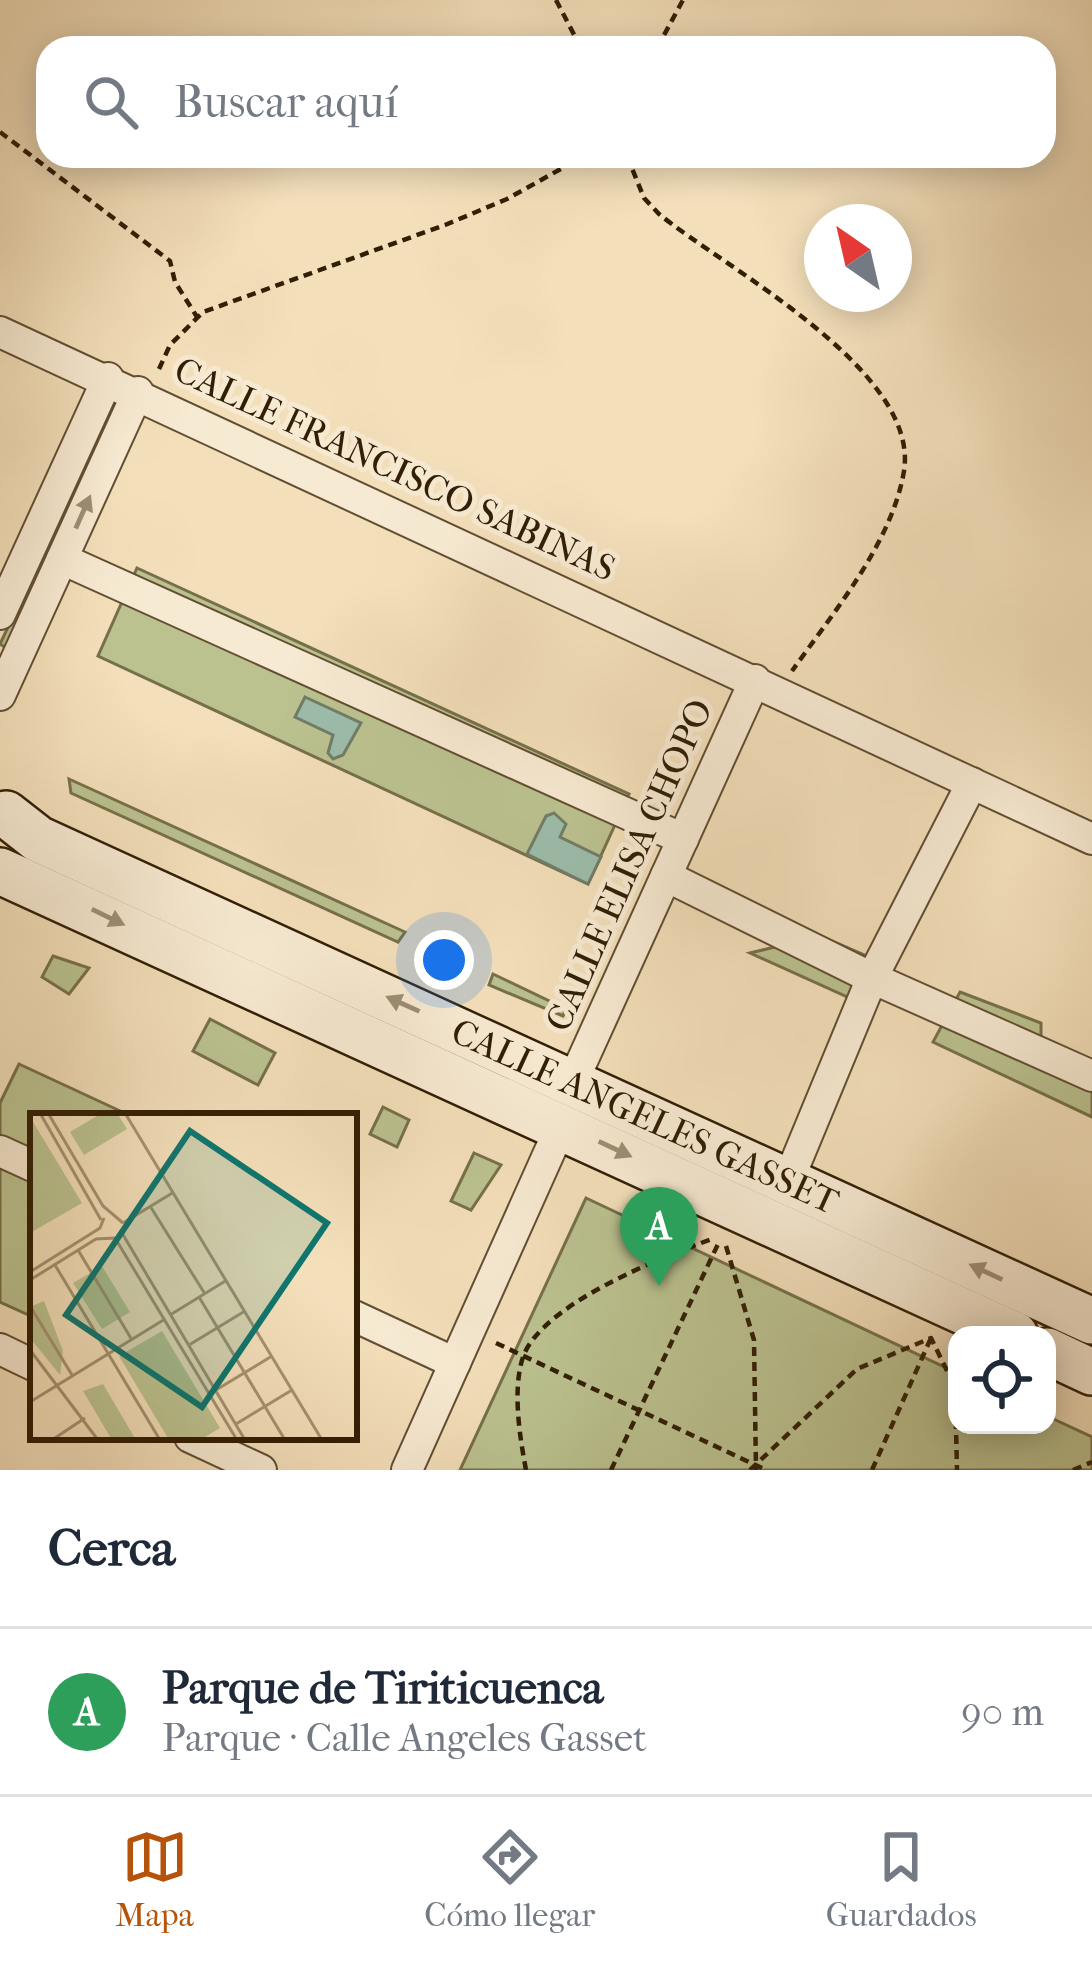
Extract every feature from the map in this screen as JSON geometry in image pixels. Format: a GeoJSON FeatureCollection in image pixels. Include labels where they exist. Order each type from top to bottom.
{"type":"FeatureCollection","features":[{"type":"Feature","properties":{"kind":"street","name":"CALLE FRANCISCO SABINAS"},"geometry":{"type":"LineString","coordinates":[[0,332],[108,378],[1092,839]]}},
{"type":"Feature","properties":{"kind":"street"},"geometry":{"type":"LineString","coordinates":[[0,614],[108,378]]}},
{"type":"Feature","properties":{"kind":"street"},"geometry":{"type":"LineString","coordinates":[[0,695],[143,395]]}},
{"type":"Feature","properties":{"kind":"street"},"geometry":{"type":"LineString","coordinates":[[62,560],[683,839]]}},
{"type":"Feature","properties":{"kind":"street","name":"CALLE ELISA CHOPO"},"geometry":{"type":"LineString","coordinates":[[407,1470],[666,876],[767,686]]}},
{"type":"Feature","properties":{"kind":"street"},"geometry":{"type":"LineString","coordinates":[[788,1181],[872,978],[972,783]]}},
{"type":"Feature","properties":{"kind":"street","name":"CALLE ANGELES GASSET"},"geometry":{"type":"LineString","coordinates":[[2,813],[38,839],[567,1102],[939,1320],[969,1326]]}},
{"type":"Feature","properties":{"kind":"street","name":"CALLE ANGELES GASSET"},"geometry":{"type":"LineString","coordinates":[[0,871],[52,890],[387,1050],[567,1102],[788,1181],[1092,1321]]}},
{"type":"Feature","properties":{"kind":"street"},"geometry":{"type":"LineString","coordinates":[[666,876],[872,978],[1092,1076]]}},
{"type":"Feature","properties":{"kind":"street"},"geometry":{"type":"LineString","coordinates":[[0,1150],[30,1165]]}},
{"type":"Feature","properties":{"kind":"street"},"geometry":{"type":"LineString","coordinates":[[357,1317],[455,1363]]}},
{"type":"Feature","properties":{"kind":"street"},"geometry":{"type":"LineString","coordinates":[[0,1349],[30,1363]]}},
{"type":"Feature","properties":{"kind":"street"},"geometry":{"type":"LineString","coordinates":[[1056,1355],[1092,1372]]}},
{"type":"Feature","properties":{"kind":"street"},"geometry":{"type":"LineString","coordinates":[[196,1440],[261,1470]]}},
{"type":"Feature","properties":{"kind":"path"},"geometry":{"type":"LineString","coordinates":[[556,0],[574,36]]}},
{"type":"Feature","properties":{"kind":"path"},"geometry":{"type":"LineString","coordinates":[[663,36],[683,0]]}},
{"type":"Feature","properties":{"kind":"path"},"geometry":{"type":"LineString","coordinates":[[0,132],[36,159]]}},
{"type":"Feature","properties":{"kind":"path"},"geometry":{"type":"LineString","coordinates":[[47,168],[170,261],[175,282],[197,317]]}},
{"type":"Feature","properties":{"kind":"path"},"geometry":{"type":"LineString","coordinates":[[143,395],[170,345],[197,317],[236,296],[507,200],[563,168]]}},
{"type":"Feature","properties":{"kind":"path"},"geometry":{"type":"LineString","coordinates":[[632,168],[644,198],[659,214],[840,349],[874,385],[905,447],[904,474],[870,554],[767,686]]}},
{"type":"Feature","properties":{"kind":"path"},"geometry":{"type":"LineString","coordinates":[[723,1235],[754,1340],[754,1468]]}},
{"type":"Feature","properties":{"kind":"path"},"geometry":{"type":"LineString","coordinates":[[526,1470],[519,1432],[523,1356],[560,1314],[641,1265],[723,1235]]}},
{"type":"Feature","properties":{"kind":"path"},"geometry":{"type":"LineString","coordinates":[[611,1470],[723,1235]]}},
{"type":"Feature","properties":{"kind":"path"},"geometry":{"type":"LineString","coordinates":[[754,1468],[857,1369],[939,1320]]}},
{"type":"Feature","properties":{"kind":"path"},"geometry":{"type":"LineString","coordinates":[[872,1470],[939,1320]]}},
{"type":"Feature","properties":{"kind":"path"},"geometry":{"type":"LineString","coordinates":[[939,1320],[956,1387],[956,1470]]}},
{"type":"Feature","properties":{"kind":"path"},"geometry":{"type":"LineString","coordinates":[[470,1329],[766,1470]]}},
{"type":"Feature","properties":{"kind":"path"},"geometry":{"type":"LineString","coordinates":[[1073,1470],[1092,1462]]}},
{"type":"Feature","properties":{"kind":"green space"},"geometry":{"type":"Polygon","coordinates":[[[76,484],[89,488],[12,652],[0,644],[76,484]]]}},
{"type":"Feature","properties":{"kind":"green space"},"geometry":{"type":"Polygon","coordinates":[[[137,568],[629,794],[588,884],[98,656],[137,568]]]}},
{"type":"Feature","properties":{"kind":"green space"},"geometry":{"type":"Polygon","coordinates":[[[69,779],[405,932],[398,942],[71,793],[69,779]]]}},
{"type":"Feature","properties":{"kind":"green space"},"geometry":{"type":"Polygon","coordinates":[[[806,930],[876,960],[852,999],[750,953],[792,943],[806,930]]]}},
{"type":"Feature","properties":{"kind":"green space"},"geometry":{"type":"Polygon","coordinates":[[[53,956],[89,968],[69,994],[42,977],[53,956]]]}},
{"type":"Feature","properties":{"kind":"green space"},"geometry":{"type":"Polygon","coordinates":[[[493,974],[566,1009],[563,1016],[489,985],[493,974]]]}},
{"type":"Feature","properties":{"kind":"green space"},"geometry":{"type":"Polygon","coordinates":[[[960,992],[1041,1023],[1041,1043],[1092,1071],[1092,1117],[933,1042],[960,992]]]}},
{"type":"Feature","properties":{"kind":"green space"},"geometry":{"type":"Polygon","coordinates":[[[210,1019],[275,1053],[258,1085],[193,1051],[210,1019]]]}},
{"type":"Feature","properties":{"kind":"green space"},"geometry":{"type":"Polygon","coordinates":[[[19,1064],[125,1113],[30,1113],[30,1316],[0,1302],[0,1103],[19,1064]]]}},
{"type":"Feature","properties":{"kind":"green space"},"geometry":{"type":"Polygon","coordinates":[[[383,1107],[409,1120],[397,1147],[370,1134],[383,1107]]]}},
{"type":"Feature","properties":{"kind":"green space"},"geometry":{"type":"Polygon","coordinates":[[[474,1153],[501,1165],[471,1210],[451,1201],[474,1153]]]}},
{"type":"Feature","properties":{"kind":"green space"},"geometry":{"type":"Polygon","coordinates":[[[586,1198],[948,1369],[948,1434],[1056,1434],[1056,1420],[1092,1437],[1092,1470],[460,1470],[586,1198]]]}},
{"type":"Feature","properties":{"kind":"shaded area"},"geometry":{"type":"Polygon","coordinates":[[[305,697],[361,723],[343,755],[333,759],[328,753],[333,735],[295,717],[305,697]]]}},
{"type":"Feature","properties":{"kind":"shaded area"},"geometry":{"type":"Polygon","coordinates":[[[554,813],[566,824],[560,837],[601,857],[588,884],[527,854],[546,816],[554,813]]]}},
{"type":"Feature","properties":{"kind":"place","name":"Parque de Tiriticuenca"},"geometry":{"type":"Point","coordinates":[659,1286]}}]}
